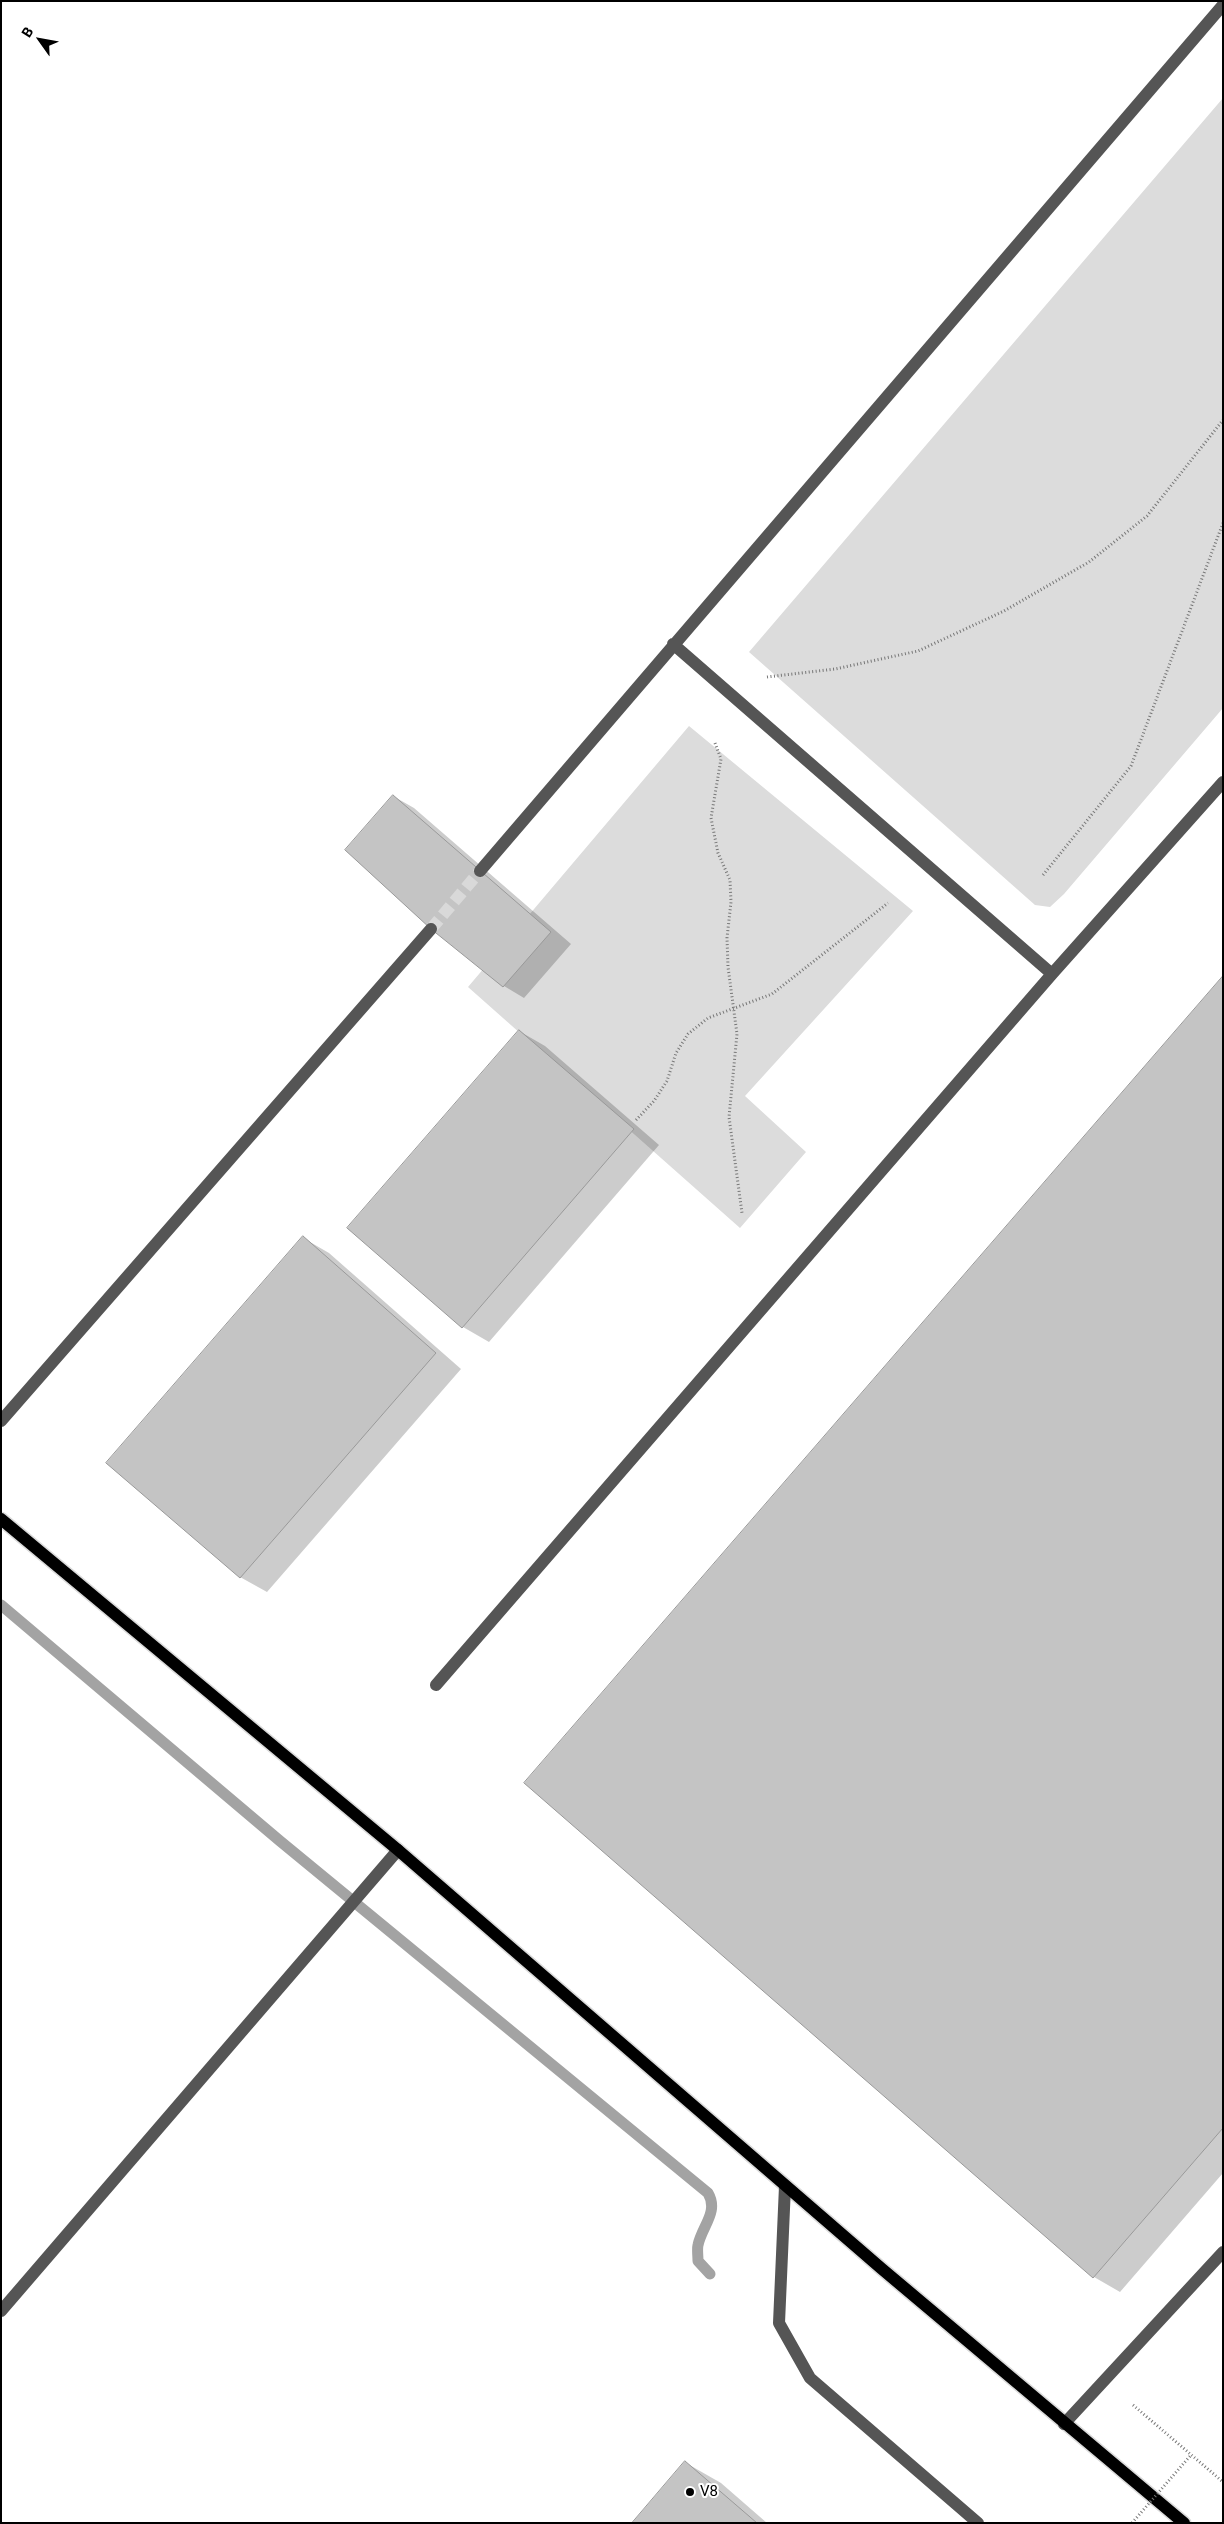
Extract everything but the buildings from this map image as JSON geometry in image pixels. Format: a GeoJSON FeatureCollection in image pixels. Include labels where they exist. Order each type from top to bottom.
{"type":"FeatureCollection","features":[{"type":"Feature","properties":{"kind":"main road"},"geometry":{"type":"LineString","coordinates":[[1,1519],[398,1850],[785,2186],[1064,2424],[1184,2523]]}},
{"type":"Feature","properties":{"kind":"street"},"geometry":{"type":"LineString","coordinates":[[480,871],[1223,5]]}},
{"type":"Feature","properties":{"kind":"street"},"geometry":{"type":"LineString","coordinates":[[673,644],[1052,974]]}},
{"type":"Feature","properties":{"kind":"street"},"geometry":{"type":"LineString","coordinates":[[436,1685],[1052,974],[1223,782]]}},
{"type":"Feature","properties":{"kind":"street"},"geometry":{"type":"LineString","coordinates":[[1,1421],[431,929]]}},
{"type":"Feature","properties":{"kind":"street"},"geometry":{"type":"LineString","coordinates":[[1,2311],[398,1850]]}},
{"type":"Feature","properties":{"kind":"street"},"geometry":{"type":"LineString","coordinates":[[785,2186],[779,2323],[810,2378],[978,2523]]}},
{"type":"Feature","properties":{"kind":"street"},"geometry":{"type":"LineString","coordinates":[[1064,2424],[1223,2252]]}},
{"type":"Feature","properties":{"kind":"path"},"geometry":{"type":"LineString","coordinates":[[767,677],[835,669],[918,652],[1004,612],[1090,562],[1147,516],[1223,420]]}},
{"type":"Feature","properties":{"kind":"path"},"geometry":{"type":"LineString","coordinates":[[1043,875],[1131,766],[1223,523]]}},
{"type":"Feature","properties":{"kind":"path"},"geometry":{"type":"LineString","coordinates":[[715,743],[721,759],[711,818],[718,853],[730,880],[731,902],[727,938],[737,1034],[729,1116],[742,1213]]}},
{"type":"Feature","properties":{"kind":"path"},"geometry":{"type":"LineString","coordinates":[[636,1120],[654,1101],[667,1081],[676,1053],[688,1034],[708,1018],[772,994],[888,904]]}},
{"type":"Feature","properties":{"kind":"path"},"geometry":{"type":"LineString","coordinates":[[1133,2405],[1223,2482]]}},
{"type":"Feature","properties":{"kind":"path"},"geometry":{"type":"LineString","coordinates":[[1132,2523],[1191,2455]]}},
{"type":"Feature","properties":{"kind":"shaded area"},"geometry":{"type":"Polygon","coordinates":[[[1223,98],[1223,708],[1064,894],[1050,907],[1035,905],[749,652],[1223,98]]]}},
{"type":"Feature","properties":{"kind":"shaded area"},"geometry":{"type":"Polygon","coordinates":[[[689,726],[913,911],[745,1096],[806,1152],[740,1228],[468,987],[689,726]]]}},
{"type":"Feature","properties":{"kind":"waterway"},"geometry":{"type":"LineString","coordinates":[[1,1605],[280,1841],[708,2193],[712,2206],[711,2213],[698,2245],[698,2261],[710,2274]]}},
{"type":"Feature","properties":{"kind":"tunnel"},"geometry":{"type":"LineString","coordinates":[[431,929],[480,871]]}},
{"type":"Feature","properties":{"kind":"place","name":"V8"},"geometry":{"type":"Point","coordinates":[690,2492]}}]}
